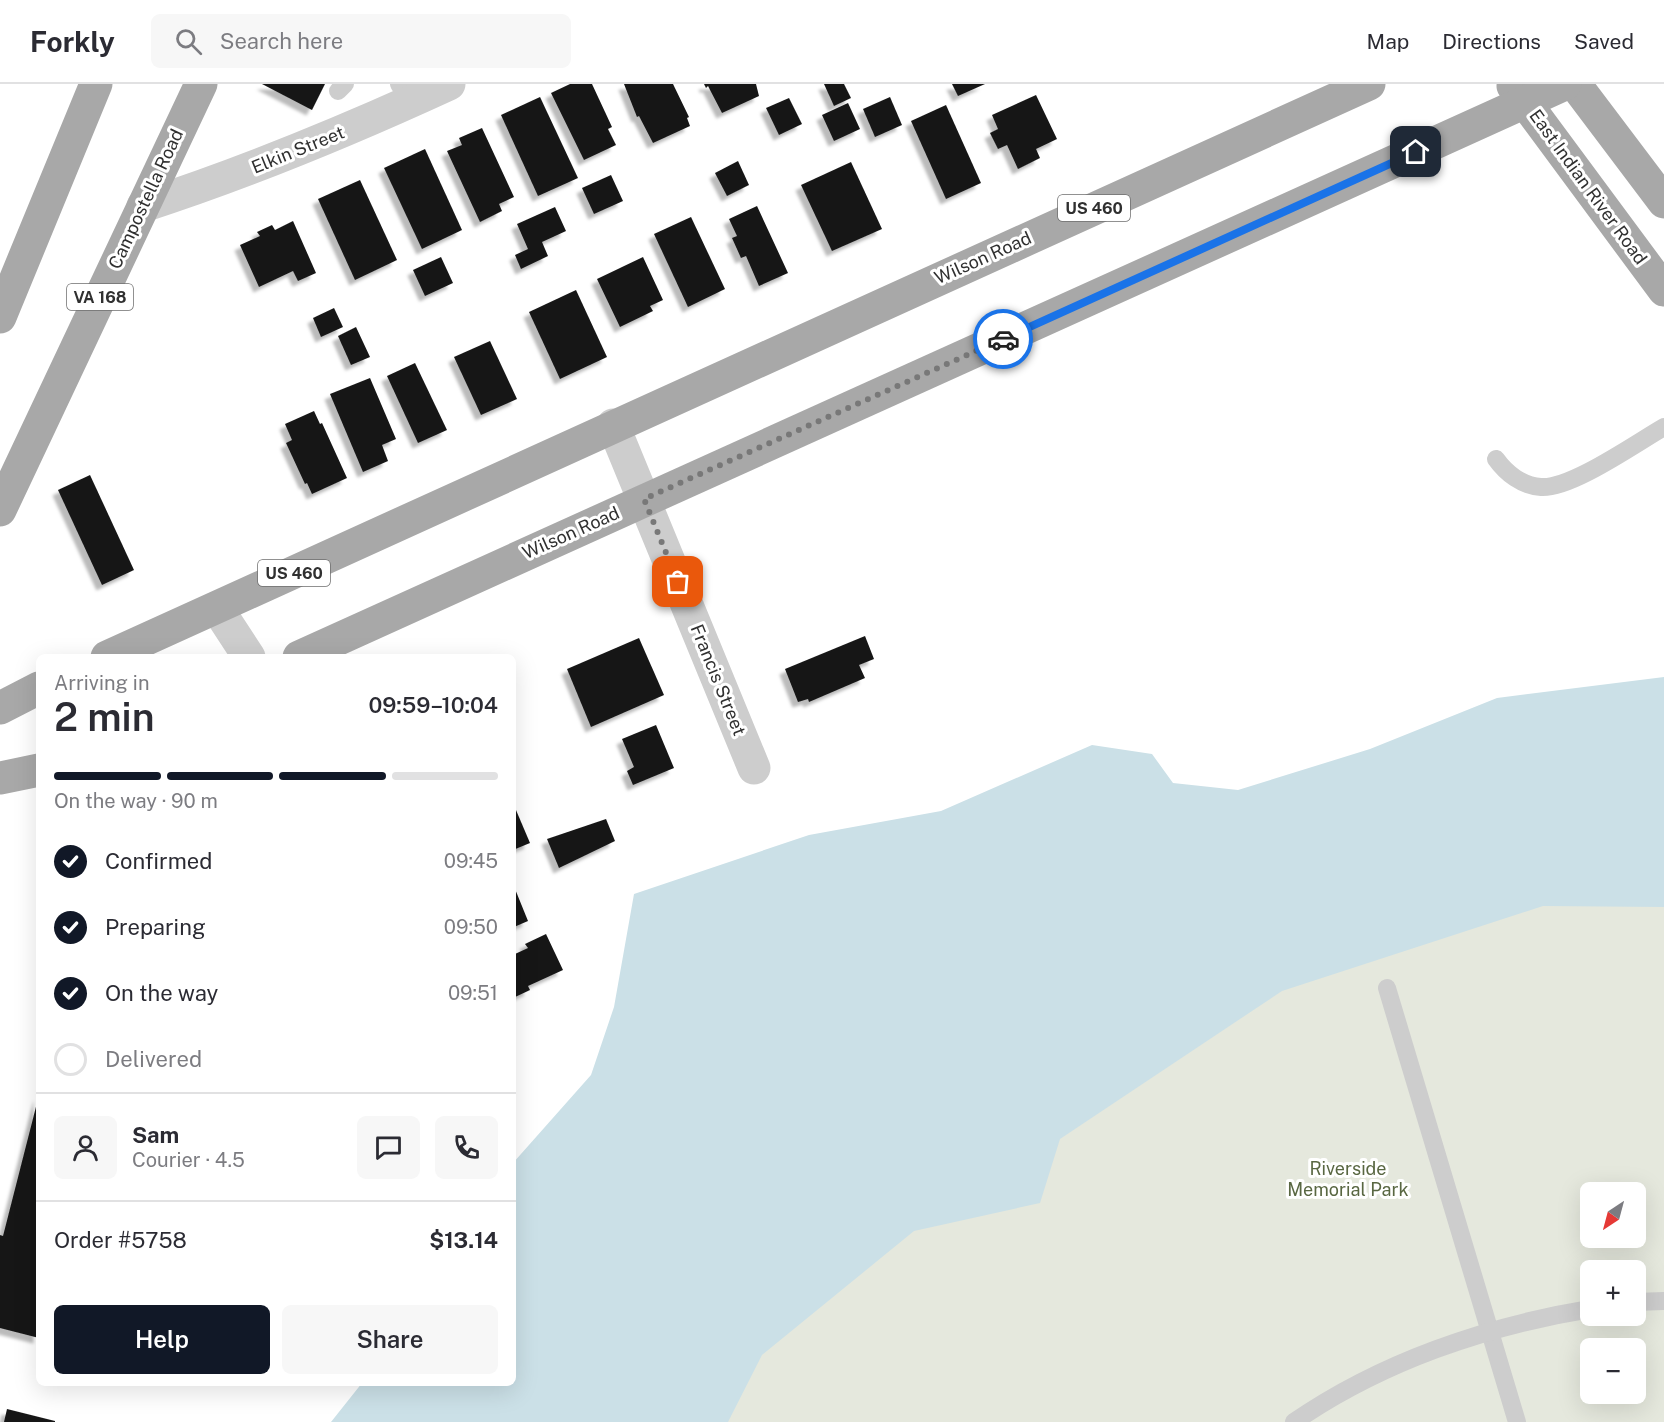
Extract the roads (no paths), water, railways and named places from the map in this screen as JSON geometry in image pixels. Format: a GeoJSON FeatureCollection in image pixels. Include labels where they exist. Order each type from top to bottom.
{"type":"FeatureCollection","features":[{"type":"Feature","properties":{"kind":"main road"},"geometry":{"type":"LineString","coordinates":[[0,317],[96,84]]}},
{"type":"Feature","properties":{"kind":"main road","name":"Campostella Road"},"geometry":{"type":"LineString","coordinates":[[0,510],[201,84]]}},
{"type":"Feature","properties":{"kind":"main road","name":"Wilson Road"},"geometry":{"type":"LineString","coordinates":[[114,654],[613,425],[1369,84]]}},
{"type":"Feature","properties":{"kind":"main road","name":"Wilson Road"},"geometry":{"type":"LineString","coordinates":[[306,654],[1518,93],[1565,84]]}},
{"type":"Feature","properties":{"kind":"main road"},"geometry":{"type":"LineString","coordinates":[[1575,84],[1664,202]]}},
{"type":"Feature","properties":{"kind":"main road","name":"East Indian River Road"},"geometry":{"type":"LineString","coordinates":[[1518,93],[1664,290]]}},
{"type":"Feature","properties":{"kind":"main road"},"geometry":{"type":"LineString","coordinates":[[0,708],[36,690]]}},
{"type":"Feature","properties":{"kind":"main road"},"geometry":{"type":"LineString","coordinates":[[0,778],[36,771]]}},
{"type":"Feature","properties":{"kind":"street","name":"Elkin Street"},"geometry":{"type":"LineString","coordinates":[[143,206],[229,178],[351,130],[404,93],[449,84]]}},
{"type":"Feature","properties":{"kind":"street","name":"Francis Street"},"geometry":{"type":"LineString","coordinates":[[613,425],[754,768]]}},
{"type":"Feature","properties":{"kind":"street"},"geometry":{"type":"LineString","coordinates":[[217,608],[247,654]]}},
{"type":"Feature","properties":{"kind":"lane"},"geometry":{"type":"LineString","coordinates":[[1496,459],[1503,469],[1520,481],[1541,487],[1566,484],[1664,427]]}},
{"type":"Feature","properties":{"kind":"lane"},"geometry":{"type":"LineString","coordinates":[[1387,988],[1488,1332],[1517,1422]]}},
{"type":"Feature","properties":{"kind":"lane"},"geometry":{"type":"LineString","coordinates":[[1646,1302],[1664,1301]]}},
{"type":"Feature","properties":{"kind":"lane"},"geometry":{"type":"LineString","coordinates":[[1294,1422],[1380,1374],[1456,1342],[1547,1316],[1580,1311]]}},
{"type":"Feature","properties":{"kind":"water"},"geometry":{"type":"Polygon","coordinates":[[[1664,677],[1664,907],[1543,906],[1282,991],[1060,1139],[1040,1203],[914,1231],[762,1355],[728,1422],[331,1422],[360,1386],[516,1386],[516,1160],[591,1075],[614,1007],[634,894],[809,835],[941,811],[1092,745],[1152,754],[1173,783],[1238,790],[1370,749],[1497,698],[1664,677]]]}},
{"type":"Feature","properties":{"kind":"park label","name":"Riverside Memorial Park"},"geometry":{"type":"Point","coordinates":[1348,1179]}}]}
